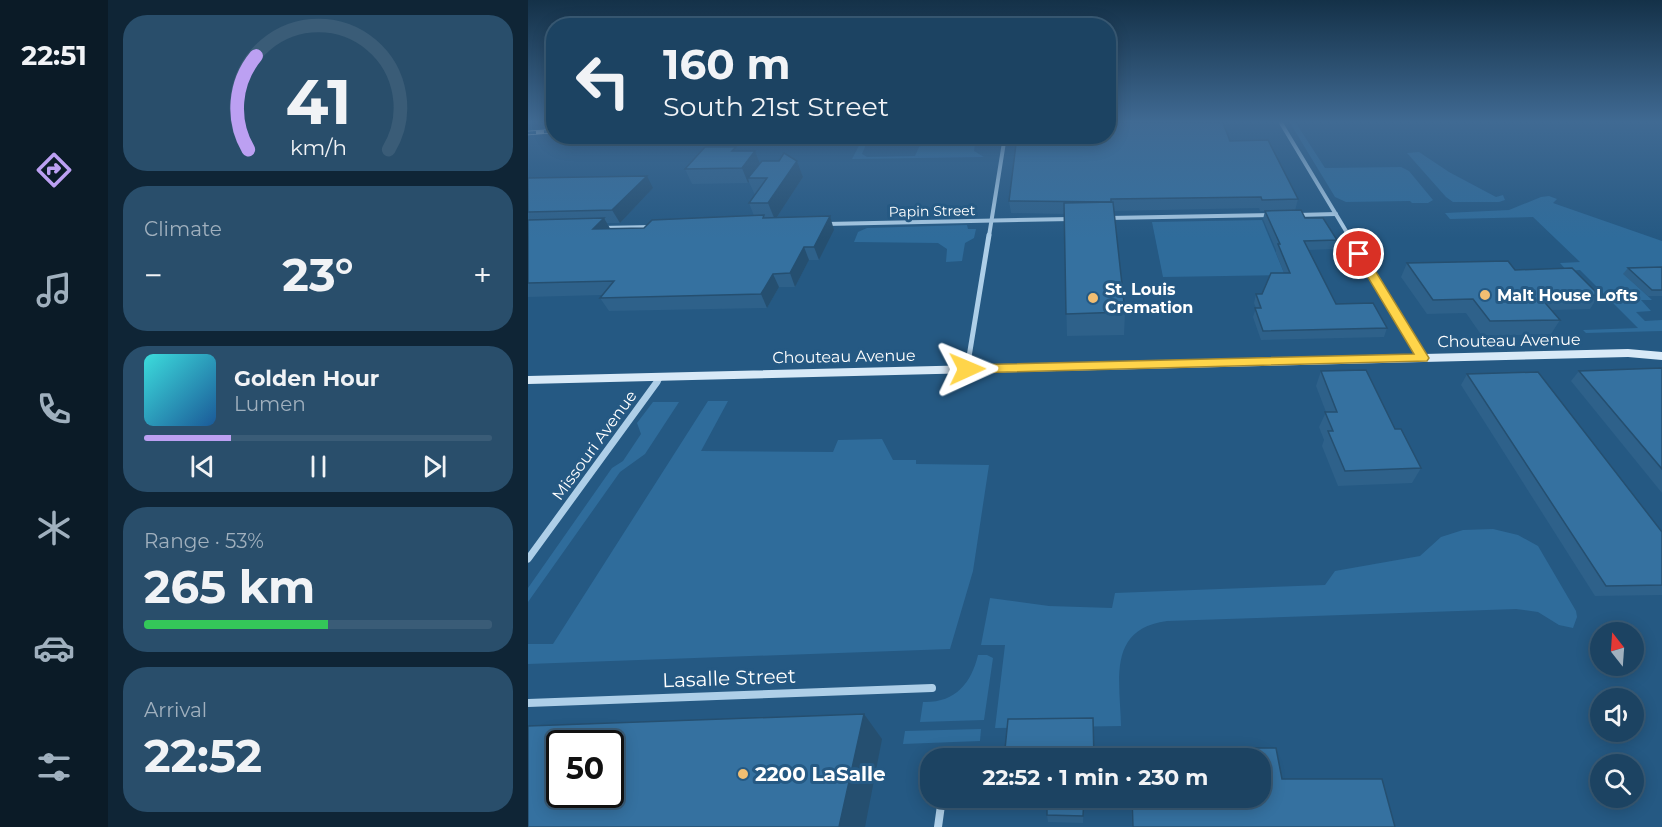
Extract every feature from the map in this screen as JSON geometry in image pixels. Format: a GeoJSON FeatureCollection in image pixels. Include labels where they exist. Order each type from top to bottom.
{"type":"FeatureCollection","features":[{"type":"Feature","properties":{"kind":"main road","name":"Chouteau Avenue"},"geometry":{"type":"LineString","coordinates":[[1628,353],[1662,348]]}},
{"type":"Feature","properties":{"kind":"main road","name":"Chouteau Avenue"},"geometry":{"type":"LineString","coordinates":[[528,380],[1628,353],[1662,356]]}},
{"type":"Feature","properties":{"kind":"street"},"geometry":{"type":"LineString","coordinates":[[967,369],[1001,162]]}},
{"type":"Feature","properties":{"kind":"street"},"geometry":{"type":"LineString","coordinates":[[1304,162],[1422,358]]}},
{"type":"Feature","properties":{"kind":"street"},"geometry":{"type":"LineString","coordinates":[[1286,215],[1336,214]]}},
{"type":"Feature","properties":{"kind":"street"},"geometry":{"type":"LineString","coordinates":[[1096,219],[1275,215]]}},
{"type":"Feature","properties":{"kind":"street","name":"Papin Street"},"geometry":{"type":"LineString","coordinates":[[824,224],[1073,219]]}},
{"type":"Feature","properties":{"kind":"street"},"geometry":{"type":"LineString","coordinates":[[599,228],[658,227]]}},
{"type":"Feature","properties":{"kind":"street","name":"Missouri Avenue"},"geometry":{"type":"LineString","coordinates":[[528,559],[661,376]]}},
{"type":"Feature","properties":{"kind":"street","name":"Lasalle Street"},"geometry":{"type":"LineString","coordinates":[[528,703],[932,688]]}},
{"type":"Feature","properties":{"kind":"street"},"geometry":{"type":"LineString","coordinates":[[938,827],[941,808]]}},
{"type":"Feature","properties":{"kind":"shaded area"},"geometry":{"type":"Polygon","coordinates":[[[1313,162],[1321,162],[1325,168],[1401,167],[1409,171],[1433,200],[1428,203],[1346,202],[1335,197],[1313,162]]]}},
{"type":"Feature","properties":{"kind":"shaded area"},"geometry":{"type":"Polygon","coordinates":[[[1415,162],[1433,162],[1496,197],[1503,195],[1505,200],[1453,202],[1415,162]]]}},
{"type":"Feature","properties":{"kind":"shaded area"},"geometry":{"type":"Polygon","coordinates":[[[1549,196],[1557,199],[1553,203],[1662,241],[1662,273],[1624,274],[1652,300],[1641,300],[1651,311],[1636,312],[1645,321],[1662,320],[1662,331],[1586,333],[1583,330],[1638,328],[1580,270],[1567,271],[1560,263],[1580,262],[1533,217],[1450,219],[1445,213],[1509,210],[1549,196]]]}},
{"type":"Feature","properties":{"kind":"shaded area"},"geometry":{"type":"Polygon","coordinates":[[[1262,220],[1285,275],[1163,277],[1152,222],[1262,220]]]}},
{"type":"Feature","properties":{"kind":"shaded area"},"geometry":{"type":"Polygon","coordinates":[[[967,225],[968,229],[976,229],[974,238],[965,243],[962,261],[946,262],[947,249],[938,243],[854,242],[858,232],[867,228],[967,225]]]}},
{"type":"Feature","properties":{"kind":"shaded area"},"geometry":{"type":"Polygon","coordinates":[[[708,401],[728,401],[701,451],[833,452],[838,440],[882,439],[893,460],[916,460],[916,464],[989,465],[973,571],[950,649],[528,664],[528,644],[553,644],[708,401]]]}},
{"type":"Feature","properties":{"kind":"shaded area"},"geometry":{"type":"Polygon","coordinates":[[[653,402],[679,402],[645,454],[620,472],[528,602],[528,588],[612,468],[623,461],[641,434],[637,423],[653,402]]]}},
{"type":"Feature","properties":{"kind":"shaded area"},"geometry":{"type":"Polygon","coordinates":[[[1493,529],[1518,535],[1538,546],[1576,611],[1577,617],[1573,628],[1559,625],[1538,612],[1516,609],[1167,621],[1148,626],[1134,634],[1126,646],[1121,659],[1119,675],[1121,726],[995,728],[1005,645],[981,645],[990,598],[1049,606],[1112,608],[1115,593],[1325,585],[1335,571],[1420,556],[1441,537],[1463,530],[1493,529]]]}},
{"type":"Feature","properties":{"kind":"shaded area"},"geometry":{"type":"Polygon","coordinates":[[[978,655],[993,658],[984,720],[920,722],[923,702],[944,699],[960,690],[971,675],[978,655]]]}},
{"type":"Feature","properties":{"kind":"shaded area"},"geometry":{"type":"Polygon","coordinates":[[[981,729],[980,741],[903,744],[905,731],[981,729]]]}},
{"type":"Feature","properties":{"kind":"building"},"geometry":{"type":"Polygon","coordinates":[[[692,162],[747,162],[742,168],[685,169],[692,162]]]}},
{"type":"Feature","properties":{"kind":"building"},"geometry":{"type":"Polygon","coordinates":[[[762,162],[797,162],[768,203],[749,203],[767,178],[748,178],[762,162]]]}},
{"type":"Feature","properties":{"kind":"building"},"geometry":{"type":"Polygon","coordinates":[[[1014,162],[1279,162],[1298,199],[1262,200],[1261,197],[1111,199],[1111,202],[1009,201],[1014,162]]]}},
{"type":"Feature","properties":{"kind":"building"},"geometry":{"type":"Polygon","coordinates":[[[647,176],[612,210],[528,212],[528,178],[647,176]]]}},
{"type":"Feature","properties":{"kind":"building"},"geometry":{"type":"Polygon","coordinates":[[[1113,202],[1125,312],[1066,314],[1064,203],[1113,202]]]}},
{"type":"Feature","properties":{"kind":"building"},"geometry":{"type":"Polygon","coordinates":[[[1301,210],[1305,218],[1323,218],[1337,240],[1304,241],[1336,304],[1373,303],[1387,328],[1263,331],[1255,308],[1261,308],[1256,294],[1262,294],[1271,273],[1290,273],[1265,211],[1301,210]]]}},
{"type":"Feature","properties":{"kind":"building"},"geometry":{"type":"Polygon","coordinates":[[[764,215],[763,218],[830,216],[814,247],[804,247],[790,273],[773,274],[761,294],[600,298],[614,281],[528,283],[528,220],[604,218],[593,229],[644,228],[652,220],[764,215]]]}},
{"type":"Feature","properties":{"kind":"building"},"geometry":{"type":"Polygon","coordinates":[[[1508,261],[1515,270],[1572,268],[1599,295],[1540,297],[1560,320],[1490,321],[1473,299],[1433,300],[1407,263],[1508,261]]]}},
{"type":"Feature","properties":{"kind":"building"},"geometry":{"type":"Polygon","coordinates":[[[1662,267],[1662,290],[1652,290],[1628,268],[1662,267]]]}},
{"type":"Feature","properties":{"kind":"building"},"geometry":{"type":"Polygon","coordinates":[[[1662,368],[1662,469],[1579,371],[1662,368]]]}},
{"type":"Feature","properties":{"kind":"building"},"geometry":{"type":"Polygon","coordinates":[[[1366,370],[1395,429],[1401,429],[1421,468],[1345,471],[1328,431],[1333,431],[1325,412],[1337,412],[1321,371],[1366,370]]]}},
{"type":"Feature","properties":{"kind":"building"},"geometry":{"type":"Polygon","coordinates":[[[1538,372],[1662,532],[1662,585],[1606,586],[1467,374],[1538,372]]]}},
{"type":"Feature","properties":{"kind":"building","name":"2200 LaSalle"},"geometry":{"type":"Polygon","coordinates":[[[864,714],[839,827],[528,827],[528,726],[864,714]]]}},
{"type":"Feature","properties":{"kind":"building"},"geometry":{"type":"Polygon","coordinates":[[[1093,718],[1094,748],[1005,748],[1008,719],[1093,718]]]}},
{"type":"Feature","properties":{"kind":"building"},"geometry":{"type":"Polygon","coordinates":[[[1271,748],[1276,748],[1282,779],[1382,779],[1395,827],[1133,827],[1132,808],[1271,808],[1271,748]]]}},
{"type":"Feature","properties":{"kind":"building"},"geometry":{"type":"Polygon","coordinates":[[[1047,808],[1083,808],[1083,816],[1047,815],[1047,808]]]}},
{"type":"Feature","properties":{"kind":"place","name":"Malt House Lofts"},"geometry":{"type":"Point","coordinates":[1485,295]}},
{"type":"Feature","properties":{"kind":"place","name":"St. Louis Cremation"},"geometry":{"type":"Point","coordinates":[1093,298]}},
{"type":"Feature","properties":{"kind":"place","name":"2200 LaSalle"},"geometry":{"type":"Point","coordinates":[743,774]}},
{"type":"Feature","properties":{"kind":"route"},"geometry":{"type":"LineString","coordinates":[[967,369],[1422,358],[1359,254]]}}]}
